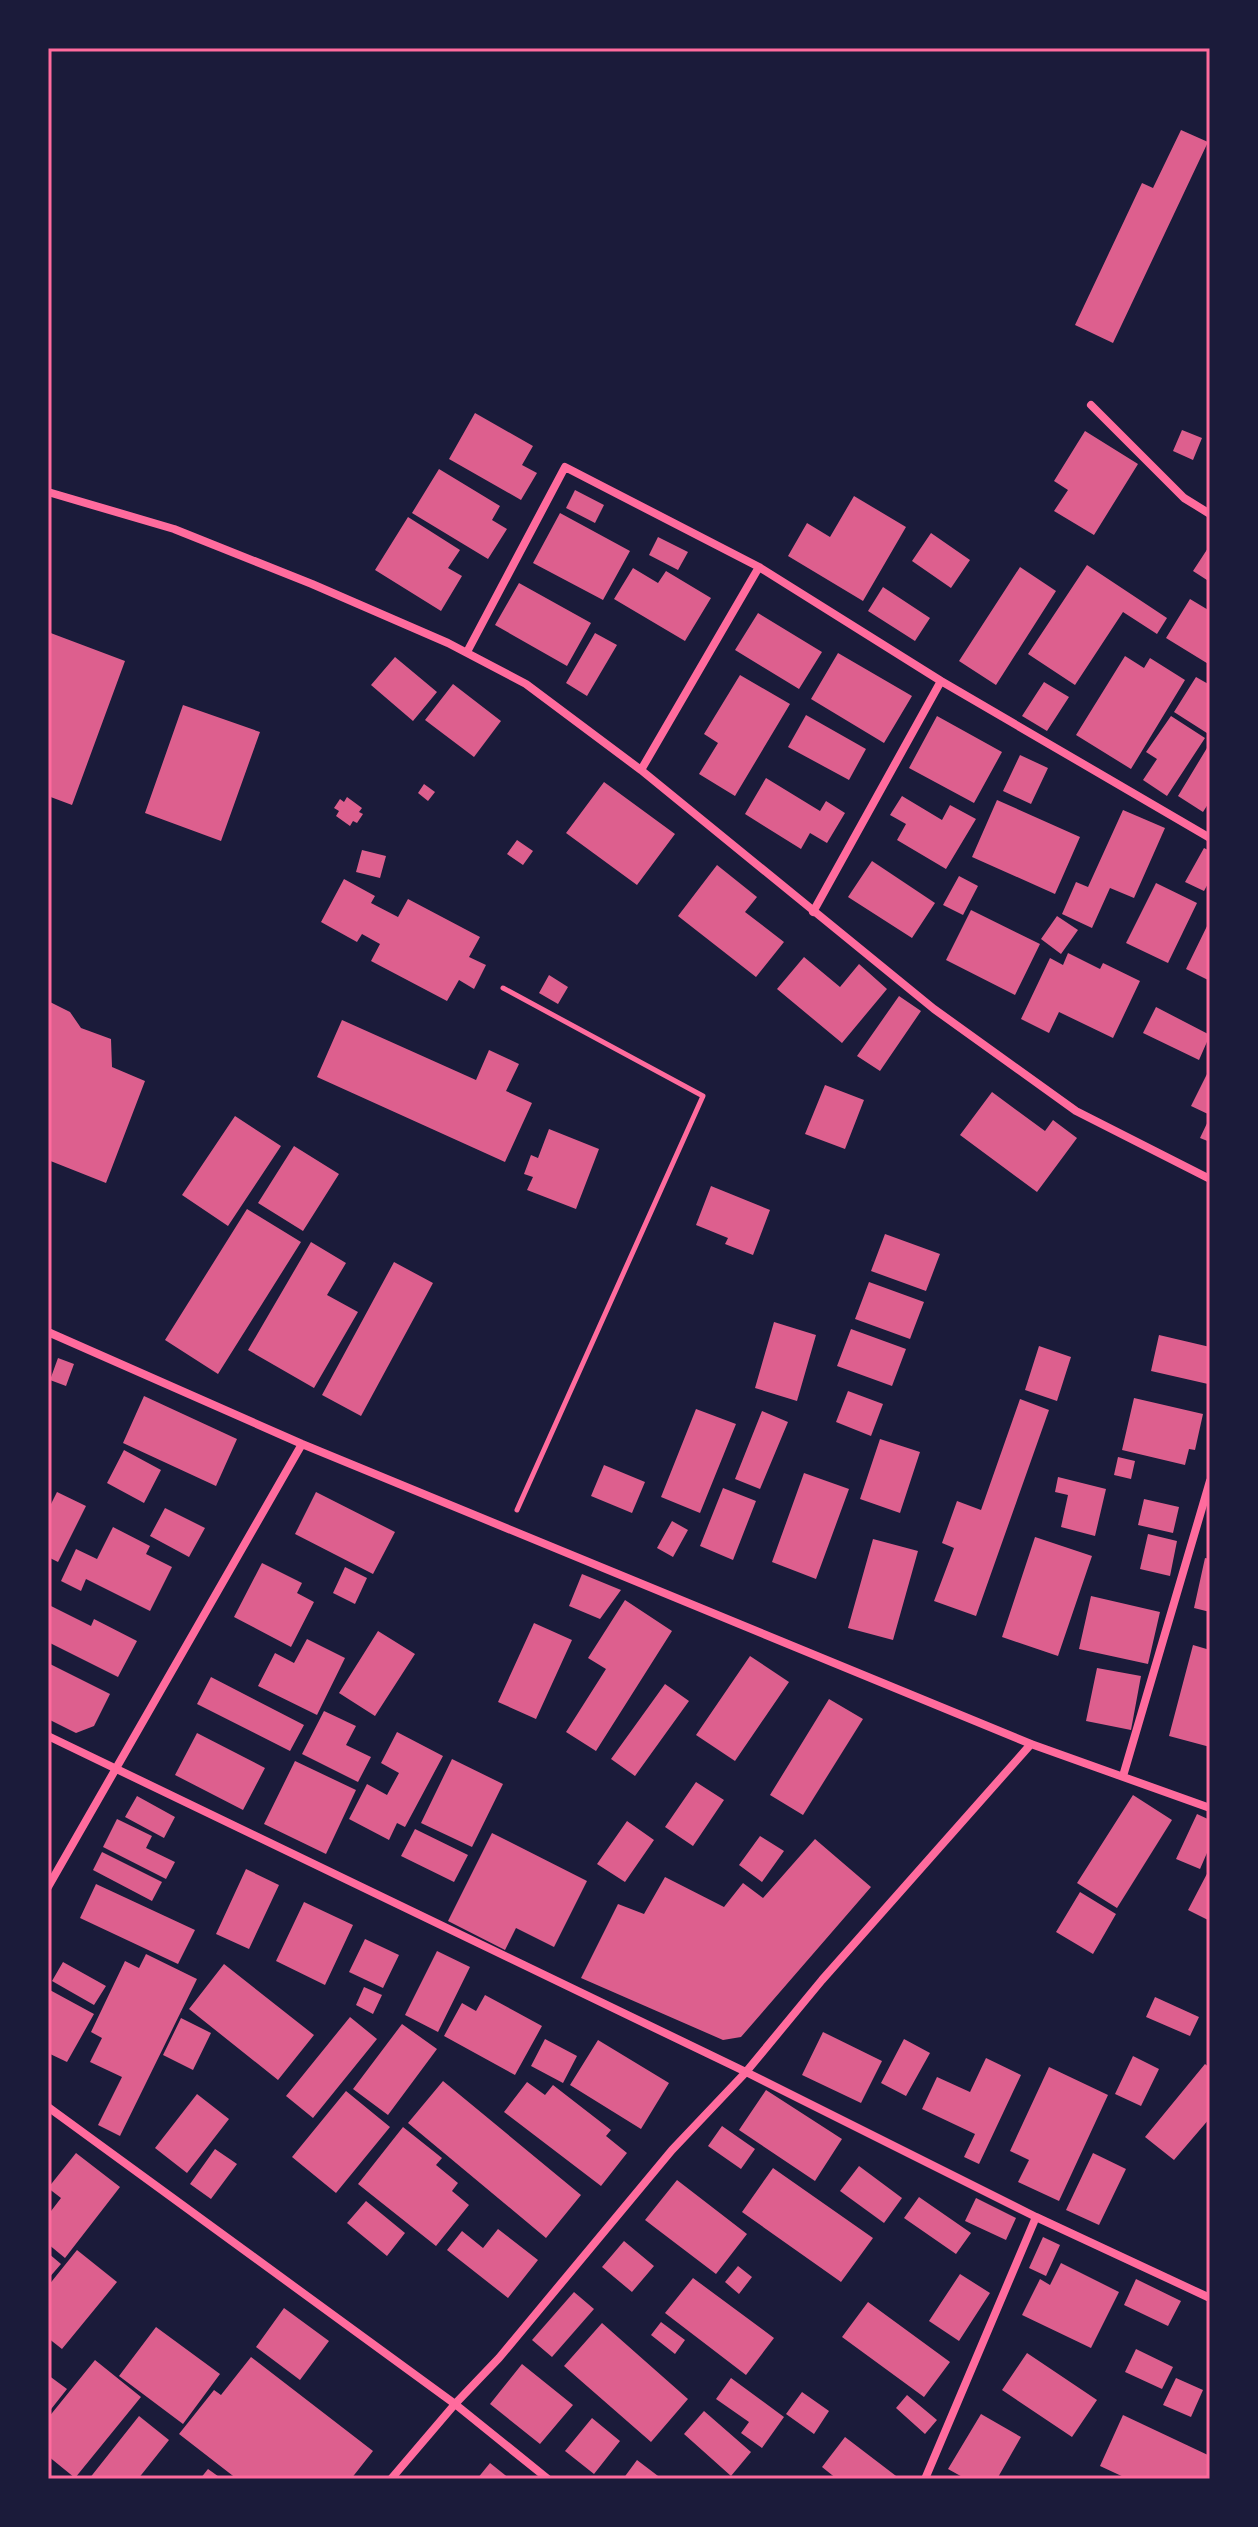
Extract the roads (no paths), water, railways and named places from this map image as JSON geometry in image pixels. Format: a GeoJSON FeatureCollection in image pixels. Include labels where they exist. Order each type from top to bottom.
{"type":"FeatureCollection","features":[{"type":"Feature","properties":{"kind":"street"},"geometry":{"type":"LineString","coordinates":[[1091,405],[1184,498],[1210,514]]}},
{"type":"Feature","properties":{"kind":"street"},"geometry":{"type":"LineString","coordinates":[[467,652],[565,467],[759,567],[941,681],[1210,838]]}},
{"type":"Feature","properties":{"kind":"street"},"geometry":{"type":"LineString","coordinates":[[48,492],[174,529],[312,584],[467,652],[526,684],[641,770],[934,1009],[1076,1111],[1210,1179]]}},
{"type":"Feature","properties":{"kind":"street"},"geometry":{"type":"LineString","coordinates":[[641,770],[759,567]]}},
{"type":"Feature","properties":{"kind":"street"},"geometry":{"type":"LineString","coordinates":[[813,912],[941,681]]}},
{"type":"Feature","properties":{"kind":"street"},"geometry":{"type":"LineString","coordinates":[[48,1332],[302,1444],[1031,1744],[1210,1808]]}},
{"type":"Feature","properties":{"kind":"street"},"geometry":{"type":"LineString","coordinates":[[48,1887],[302,1444]]}},
{"type":"Feature","properties":{"kind":"street"},"geometry":{"type":"LineString","coordinates":[[1123,1776],[1210,1481]]}},
{"type":"Feature","properties":{"kind":"street"},"geometry":{"type":"LineString","coordinates":[[48,1736],[746,2072],[1036,2217],[1210,2298]]}},
{"type":"Feature","properties":{"kind":"street"},"geometry":{"type":"LineString","coordinates":[[391,2479],[499,2358],[672,2150],[746,2072],[822,1980],[1031,1744]]}},
{"type":"Feature","properties":{"kind":"street"},"geometry":{"type":"LineString","coordinates":[[48,2107],[455,2404],[548,2479]]}},
{"type":"Feature","properties":{"kind":"street"},"geometry":{"type":"LineString","coordinates":[[925,2479],[1036,2217]]}}]}
